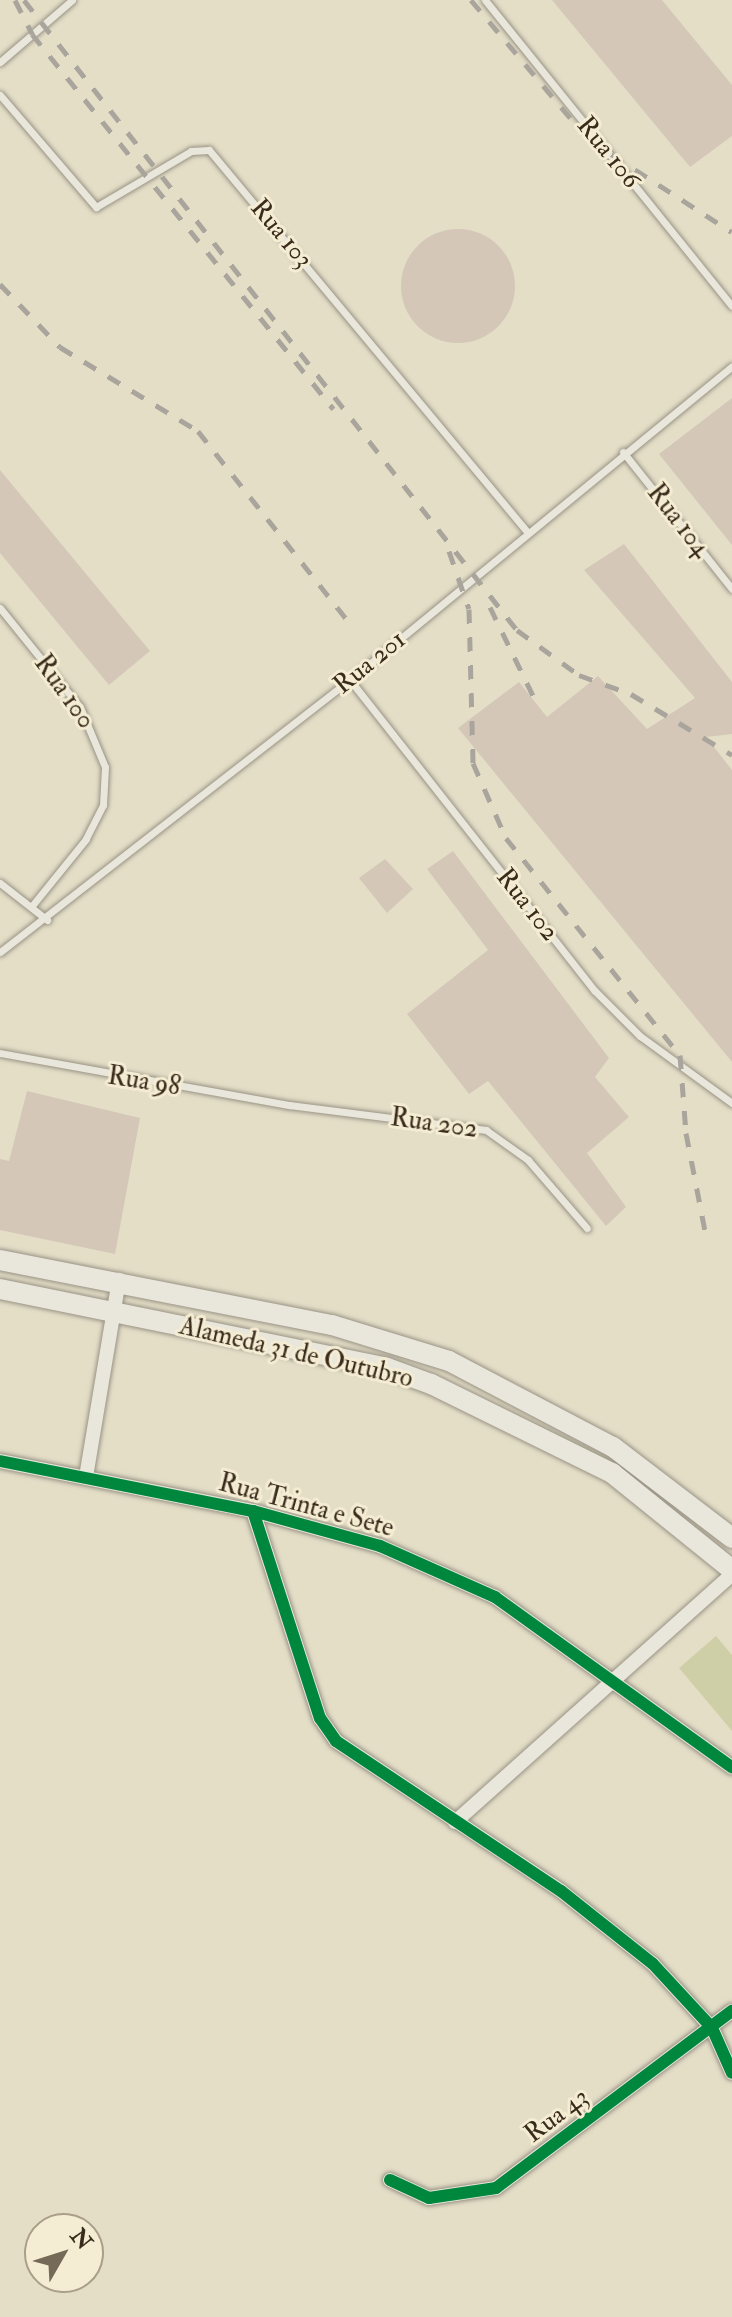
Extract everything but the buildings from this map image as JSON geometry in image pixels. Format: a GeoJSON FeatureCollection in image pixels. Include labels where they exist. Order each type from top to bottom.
{"type":"FeatureCollection","features":[{"type":"Feature","properties":{"kind":"main road"},"geometry":{"type":"LineString","coordinates":[[0,1260],[119,1280],[332,1325],[449,1361],[613,1447],[732,1538]]}},
{"type":"Feature","properties":{"kind":"main road","name":"Alameda 31 de Outubro"},"geometry":{"type":"LineString","coordinates":[[0,1289],[387,1368],[601,1467],[732,1572]]}},
{"type":"Feature","properties":{"kind":"main road"},"geometry":{"type":"LineString","coordinates":[[601,1467],[613,1447]]}},
{"type":"Feature","properties":{"kind":"street"},"geometry":{"type":"LineString","coordinates":[[86,1477],[119,1280]]}},
{"type":"Feature","properties":{"kind":"street","name":"Rua Trinta e Sete"},"geometry":{"type":"LineString","coordinates":[[0,1461],[253,1511],[380,1546],[495,1597],[620,1680],[732,1767]]}},
{"type":"Feature","properties":{"kind":"street"},"geometry":{"type":"LineString","coordinates":[[253,1511],[320,1718],[361,1761],[455,1822],[642,1955],[712,2028],[732,2073]]}},
{"type":"Feature","properties":{"kind":"street"},"geometry":{"type":"LineString","coordinates":[[455,1822],[620,1680],[732,1572]]}},
{"type":"Feature","properties":{"kind":"street","name":"Rua 43"},"geometry":{"type":"LineString","coordinates":[[390,2180],[429,2198],[496,2188],[732,2011]]}},
{"type":"Feature","properties":{"kind":"lane"},"geometry":{"type":"LineString","coordinates":[[0,62],[72,0]]}},
{"type":"Feature","properties":{"kind":"lane","name":"Rua 106"},"geometry":{"type":"LineString","coordinates":[[485,0],[732,306]]}},
{"type":"Feature","properties":{"kind":"lane","name":"Rua 103"},"geometry":{"type":"LineString","coordinates":[[0,95],[96,207],[191,151],[209,150],[528,533]]}},
{"type":"Feature","properties":{"kind":"lane","name":"Rua 201"},"geometry":{"type":"LineString","coordinates":[[0,952],[47,920],[350,680],[623,452],[732,366]]}},
{"type":"Feature","properties":{"kind":"lane","name":"Rua 104"},"geometry":{"type":"LineString","coordinates":[[623,452],[732,589]]}},
{"type":"Feature","properties":{"kind":"lane","name":"Rua 100"},"geometry":{"type":"LineString","coordinates":[[0,608],[80,707],[105,767],[103,805],[86,839],[31,907]]}},
{"type":"Feature","properties":{"kind":"lane","name":"Rua 102"},"geometry":{"type":"LineString","coordinates":[[350,680],[594,990],[640,1036],[732,1103]]}},
{"type":"Feature","properties":{"kind":"lane"},"geometry":{"type":"LineString","coordinates":[[0,883],[47,920]]}},
{"type":"Feature","properties":{"kind":"lane","name":"Rua 98"},"geometry":{"type":"LineString","coordinates":[[0,1053],[289,1105]]}},
{"type":"Feature","properties":{"kind":"lane","name":"Rua 202"},"geometry":{"type":"LineString","coordinates":[[289,1105],[486,1130],[508,1141],[587,1228]]}},
{"type":"Feature","properties":{"kind":"green space"},"geometry":{"type":"Polygon","coordinates":[[[716,1636],[732,1655],[732,1731],[679,1668],[716,1636]]]}},
{"type":"Feature","properties":{"kind":"railway"},"geometry":{"type":"LineString","coordinates":[[15,0],[32,34],[334,409]]}},
{"type":"Feature","properties":{"kind":"railway"},"geometry":{"type":"LineString","coordinates":[[24,0],[517,630],[579,675],[631,694],[732,755]]}},
{"type":"Feature","properties":{"kind":"railway"},"geometry":{"type":"LineString","coordinates":[[471,0],[588,139],[732,232]]}},
{"type":"Feature","properties":{"kind":"railway"},"geometry":{"type":"LineString","coordinates":[[0,284],[60,347],[198,431],[349,622]]}},
{"type":"Feature","properties":{"kind":"railway"},"geometry":{"type":"LineString","coordinates":[[449,551],[469,609],[473,763],[506,838],[680,1055],[686,1133],[707,1241]]}},
{"type":"Feature","properties":{"kind":"railway"},"geometry":{"type":"LineString","coordinates":[[490,607],[537,704]]}},
{"type":"Feature","properties":{"kind":"cycle path"},"geometry":{"type":"LineString","coordinates":[[0,1461],[253,1511],[380,1546],[495,1597],[732,1767]]}},
{"type":"Feature","properties":{"kind":"cycle path"},"geometry":{"type":"LineString","coordinates":[[253,1511],[320,1718],[336,1741],[561,1891],[653,1964],[712,2028],[732,2073]]}},
{"type":"Feature","properties":{"kind":"cycle path"},"geometry":{"type":"LineString","coordinates":[[390,2180],[429,2198],[496,2188],[732,2011]]}}]}
